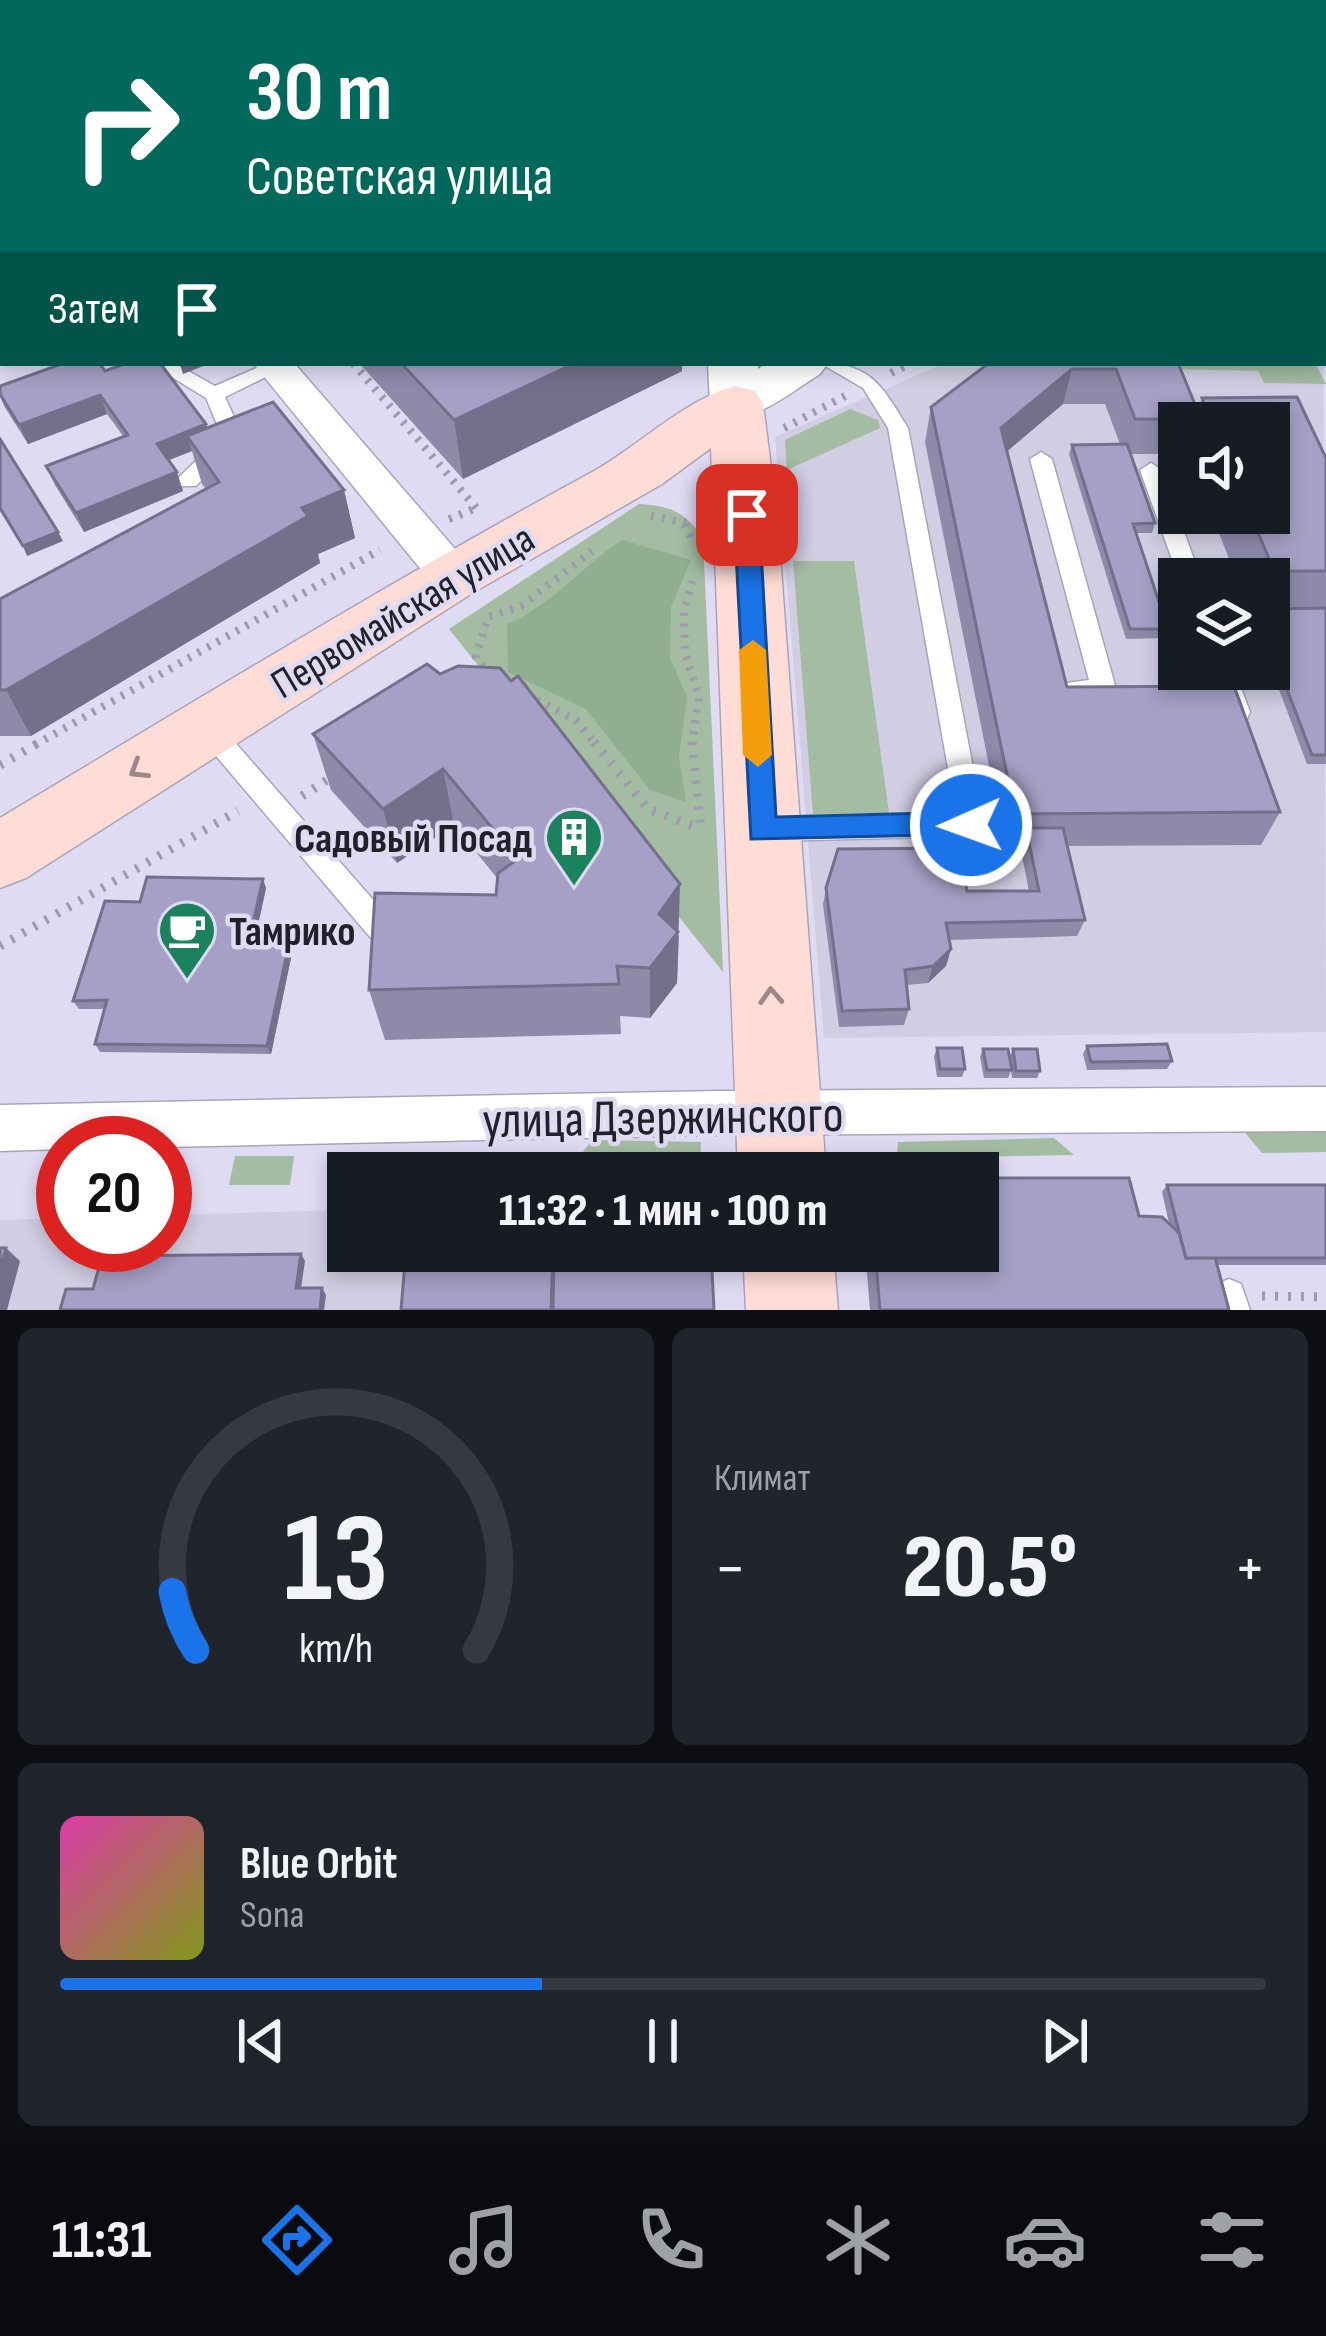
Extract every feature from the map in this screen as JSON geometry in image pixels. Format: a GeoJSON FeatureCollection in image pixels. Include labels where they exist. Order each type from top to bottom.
{"type":"FeatureCollection","features":[{"type":"Feature","properties":{"kind":"main road","name":"Первомайская улица"},"geometry":{"type":"LineString","coordinates":[[0,856],[206,728],[432,555],[640,496],[734,383]]}},
{"type":"Feature","properties":{"kind":"main road"},"geometry":{"type":"LineString","coordinates":[[734,383],[710,532],[722,836],[779,1143]]}},
{"type":"Feature","properties":{"kind":"main road"},"geometry":{"type":"LineString","coordinates":[[640,496],[693,480],[723,495],[710,532]]}},
{"type":"Feature","properties":{"kind":"main road"},"geometry":{"type":"LineString","coordinates":[[789,1272],[792,1310]]}},
{"type":"Feature","properties":{"kind":"street"},"geometry":{"type":"LineString","coordinates":[[275,366],[325,441],[432,555]]}},
{"type":"Feature","properties":{"kind":"street","name":"Первомайская улица"},"geometry":{"type":"LineString","coordinates":[[734,383],[793,366]]}},
{"type":"Feature","properties":{"kind":"street","name":"улица Дзержинского"},"geometry":{"type":"LineString","coordinates":[[0,1128],[779,1143],[1326,1109]]}},
{"type":"Feature","properties":{"kind":"lane"},"geometry":{"type":"LineString","coordinates":[[149,366],[214,394],[233,436],[199,493]]}},
{"type":"Feature","properties":{"kind":"lane"},"geometry":{"type":"LineString","coordinates":[[214,394],[272,366]]}},
{"type":"Feature","properties":{"kind":"lane"},"geometry":{"type":"LineString","coordinates":[[722,836],[971,825],[961,689],[898,428],[870,384],[836,366]]}},
{"type":"Feature","properties":{"kind":"lane"},"geometry":{"type":"LineString","coordinates":[[1041,459],[1104,689],[1047,690]]}},
{"type":"Feature","properties":{"kind":"lane"},"geometry":{"type":"LineString","coordinates":[[1151,470],[1182,558]]}},
{"type":"Feature","properties":{"kind":"lane"},"geometry":{"type":"LineString","coordinates":[[1230,690],[1251,747]]}},
{"type":"Feature","properties":{"kind":"lane"},"geometry":{"type":"LineString","coordinates":[[206,728],[380,928]]}},
{"type":"Feature","properties":{"kind":"path"},"geometry":{"type":"LineString","coordinates":[[356,366],[477,509]]}},
{"type":"Feature","properties":{"kind":"path"},"geometry":{"type":"LineString","coordinates":[[640,496],[657,514],[710,532]]}},
{"type":"Feature","properties":{"kind":"path"},"geometry":{"type":"LineString","coordinates":[[0,765],[432,555],[477,509],[496,499]]}},
{"type":"Feature","properties":{"kind":"path"},"geometry":{"type":"LineString","coordinates":[[603,542],[521,606],[488,617],[476,657],[491,676],[576,720],[648,809],[722,836]]}},
{"type":"Feature","properties":{"kind":"path"},"geometry":{"type":"LineString","coordinates":[[695,575],[685,631],[699,696],[691,751],[722,836]]}},
{"type":"Feature","properties":{"kind":"path"},"geometry":{"type":"LineString","coordinates":[[472,688],[491,676]]}},
{"type":"Feature","properties":{"kind":"path"},"geometry":{"type":"LineString","coordinates":[[0,946],[267,794],[303,796],[340,772]]}},
{"type":"Feature","properties":{"kind":"path"},"geometry":{"type":"LineString","coordinates":[[1231,1303],[1326,1297]]}},
{"type":"Feature","properties":{"kind":"shaded area"},"geometry":{"type":"Polygon","coordinates":[[[938,366],[1323,366],[1326,1032],[824,1038],[775,437],[938,366]]]}},
{"type":"Feature","properties":{"kind":"shaded area"},"geometry":{"type":"Polygon","coordinates":[[[327,1211],[327,1272],[714,1272],[714,1310],[0,1310],[0,1220],[36,1219],[36,1272],[192,1272],[192,1214],[327,1211]]]}},
{"type":"Feature","properties":{"kind":"green space"},"geometry":{"type":"Polygon","coordinates":[[[1317,366],[1326,384],[1264,383],[1258,371],[1168,369],[1317,366]]]}},
{"type":"Feature","properties":{"kind":"green space"},"geometry":{"type":"Polygon","coordinates":[[[850,409],[878,420],[880,428],[787,470],[785,440],[850,409]]]}},
{"type":"Feature","properties":{"kind":"green space"},"geometry":{"type":"Polygon","coordinates":[[[639,504],[677,512],[703,539],[723,972],[449,629],[639,504]]]}},
{"type":"Feature","properties":{"kind":"green space"},"geometry":{"type":"Polygon","coordinates":[[[622,540],[691,560],[671,607],[670,658],[687,697],[679,757],[686,802],[650,790],[586,709],[508,672],[507,624],[538,607],[622,540]]]}},
{"type":"Feature","properties":{"kind":"green space"},"geometry":{"type":"Polygon","coordinates":[[[793,561],[854,561],[889,813],[813,814],[793,561]]]}},
{"type":"Feature","properties":{"kind":"green space"},"geometry":{"type":"Polygon","coordinates":[[[1237,1123],[1326,1123],[1326,1152],[1262,1153],[1237,1123]]]}},
{"type":"Feature","properties":{"kind":"green space"},"geometry":{"type":"Polygon","coordinates":[[[1054,1138],[1074,1155],[897,1152],[898,1142],[1054,1138]]]}},
{"type":"Feature","properties":{"kind":"green space"},"geometry":{"type":"Polygon","coordinates":[[[592,1140],[701,1142],[701,1152],[583,1152],[592,1140]]]}},
{"type":"Feature","properties":{"kind":"green space"},"geometry":{"type":"Polygon","coordinates":[[[235,1156],[294,1156],[290,1185],[229,1185],[235,1156]]]}},
{"type":"Feature","properties":{"kind":"building"},"geometry":{"type":"Polygon","coordinates":[[[56,366],[101,366],[105,371],[119,366],[162,366],[206,424],[157,444],[177,472],[76,513],[46,466],[128,435],[100,395],[19,425],[0,386],[56,366]]]}},
{"type":"Feature","properties":{"kind":"building"},"geometry":{"type":"Polygon","coordinates":[[[404,366],[569,366],[454,420],[404,366]]]}},
{"type":"Feature","properties":{"kind":"building"},"geometry":{"type":"Polygon","coordinates":[[[985,366],[1179,366],[1194,402],[1158,402],[1158,419],[1135,419],[1116,369],[1072,369],[1001,428],[1067,687],[1235,690],[1280,812],[1015,814],[931,407],[985,366]]]}},
{"type":"Feature","properties":{"kind":"building"},"geometry":{"type":"Polygon","coordinates":[[[1297,397],[1326,458],[1326,571],[1290,571],[1290,558],[1269,558],[1259,534],[1290,534],[1290,402],[1204,402],[1202,398],[1297,397]]]}},
{"type":"Feature","properties":{"kind":"building"},"geometry":{"type":"Polygon","coordinates":[[[273,402],[344,490],[302,508],[308,516],[0,690],[0,599],[219,482],[187,436],[273,402]]]}},
{"type":"Feature","properties":{"kind":"building"},"geometry":{"type":"Polygon","coordinates":[[[0,439],[58,532],[23,546],[0,508],[0,439]]]}},
{"type":"Feature","properties":{"kind":"building"},"geometry":{"type":"Polygon","coordinates":[[[1127,444],[1155,523],[1133,524],[1158,599],[1158,629],[1130,629],[1072,445],[1127,444]]]}},
{"type":"Feature","properties":{"kind":"building"},"geometry":{"type":"Polygon","coordinates":[[[1326,608],[1326,755],[1312,755],[1287,690],[1290,609],[1326,608]]]}},
{"type":"Feature","properties":{"kind":"building"},"geometry":{"type":"Polygon","coordinates":[[[427,664],[440,674],[458,666],[500,668],[511,681],[518,676],[680,884],[659,914],[678,932],[650,968],[617,966],[619,984],[369,990],[375,893],[496,895],[498,873],[518,859],[443,769],[383,809],[313,734],[427,664]]]}},
{"type":"Feature","properties":{"kind":"building"},"geometry":{"type":"Polygon","coordinates":[[[1026,828],[1063,828],[1085,920],[946,923],[951,949],[933,966],[905,970],[909,1009],[842,1011],[826,888],[838,849],[960,848],[967,891],[1039,891],[1026,828]]]}},
{"type":"Feature","properties":{"kind":"building","name":"Тамрико"},"geometry":{"type":"Polygon","coordinates":[[[147,877],[263,879],[248,944],[289,944],[267,1046],[95,1044],[107,1000],[73,1001],[105,901],[140,902],[147,877]]]}},
{"type":"Feature","properties":{"kind":"building"},"geometry":{"type":"Polygon","coordinates":[[[1167,1044],[1172,1061],[1091,1062],[1087,1046],[1167,1044]]]}},
{"type":"Feature","properties":{"kind":"building"},"geometry":{"type":"Polygon","coordinates":[[[937,1048],[962,1048],[965,1069],[940,1069],[937,1048]]]}},
{"type":"Feature","properties":{"kind":"building"},"geometry":{"type":"Polygon","coordinates":[[[983,1049],[1008,1049],[1012,1070],[987,1070],[983,1049]]]}},
{"type":"Feature","properties":{"kind":"building"},"geometry":{"type":"Polygon","coordinates":[[[1013,1049],[1037,1049],[1040,1071],[1016,1071],[1013,1049]]]}},
{"type":"Feature","properties":{"kind":"building"},"geometry":{"type":"Polygon","coordinates":[[[999,1178],[1129,1178],[1139,1216],[1162,1217],[1179,1233],[1186,1258],[1215,1257],[1229,1310],[880,1310],[877,1272],[999,1272],[999,1178]]]}},
{"type":"Feature","properties":{"kind":"building"},"geometry":{"type":"Polygon","coordinates":[[[1167,1185],[1326,1185],[1326,1258],[1186,1258],[1167,1185]]]}},
{"type":"Feature","properties":{"kind":"building"},"geometry":{"type":"Polygon","coordinates":[[[301,1254],[296,1288],[322,1288],[320,1310],[60,1310],[66,1289],[93,1289],[98,1272],[192,1272],[192,1255],[301,1254]]]}},
{"type":"Feature","properties":{"kind":"building"},"geometry":{"type":"Polygon","coordinates":[[[404,1272],[552,1272],[551,1310],[401,1310],[404,1272]]]}},
{"type":"Feature","properties":{"kind":"building"},"geometry":{"type":"Polygon","coordinates":[[[554,1272],[712,1272],[714,1310],[553,1310],[554,1272]]]}},
{"type":"Feature","properties":{"kind":"slow traffic"},"geometry":{"type":"LineString","coordinates":[[753,650],[758,755]]}},
{"type":"Feature","properties":{"kind":"place","name":"Садовый Посад"},"geometry":{"type":"Point","coordinates":[574,888]}},
{"type":"Feature","properties":{"kind":"place","name":"Тамрико"},"geometry":{"type":"Point","coordinates":[187,981]}},
{"type":"Feature","properties":{"kind":"route"},"geometry":{"type":"LineString","coordinates":[[747,515],[761,830],[971,825]]}}]}
